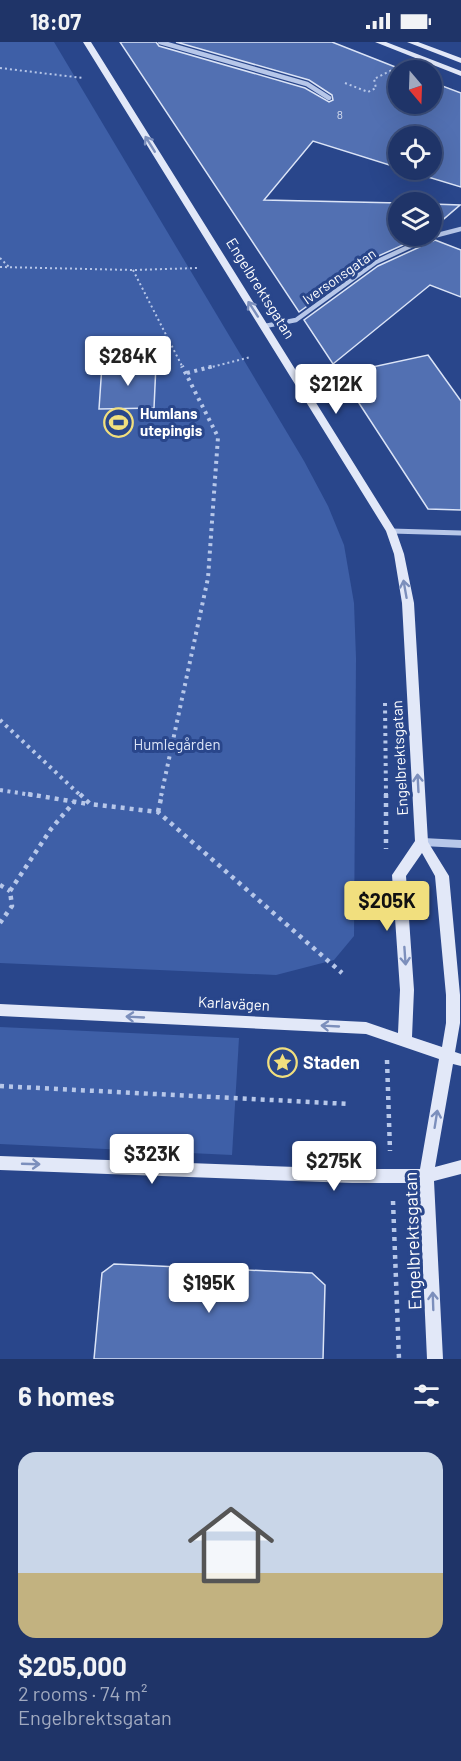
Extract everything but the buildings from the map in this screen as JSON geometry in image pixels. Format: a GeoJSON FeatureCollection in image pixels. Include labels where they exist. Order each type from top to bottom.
{"type":"FeatureCollection","features":[{"type":"Feature","properties":{"kind":"street","name":"Engelbrektsgatan"},"geometry":{"type":"LineString","coordinates":[[87,42],[391,531],[399,554],[408,603],[422,842],[442,876],[453,995],[454,1058],[426,1176],[435,1359]]}},
{"type":"Feature","properties":{"kind":"street"},"geometry":{"type":"LineString","coordinates":[[160,42],[307,84],[329,98]]}},
{"type":"Feature","properties":{"kind":"street"},"geometry":{"type":"LineString","coordinates":[[379,42],[461,74]]}},
{"type":"Feature","properties":{"kind":"street"},"geometry":{"type":"LineString","coordinates":[[411,42],[461,61]]}},
{"type":"Feature","properties":{"kind":"street","name":"Iversonsgatan"},"geometry":{"type":"LineString","coordinates":[[265,326],[296,320],[376,262],[430,237],[461,229]]}},
{"type":"Feature","properties":{"kind":"street"},"geometry":{"type":"LineString","coordinates":[[391,531],[461,533]]}},
{"type":"Feature","properties":{"kind":"street"},"geometry":{"type":"LineString","coordinates":[[405,1040],[407,990],[399,875],[422,842],[461,844]]}},
{"type":"Feature","properties":{"kind":"street","name":"Karlavägen"},"geometry":{"type":"LineString","coordinates":[[0,1010],[366,1028],[454,1058]]}},
{"type":"Feature","properties":{"kind":"street"},"geometry":{"type":"LineString","coordinates":[[0,1163],[392,1176],[426,1176],[461,1167]]}},
{"type":"Feature","properties":{"kind":"path"},"geometry":{"type":"LineString","coordinates":[[0,68],[85,79]]}},
{"type":"Feature","properties":{"kind":"path"},"geometry":{"type":"LineString","coordinates":[[339,87],[346,83],[368,92],[376,88],[374,79],[388,72]]}},
{"type":"Feature","properties":{"kind":"path"},"geometry":{"type":"LineString","coordinates":[[0,258],[9,267]]}},
{"type":"Feature","properties":{"kind":"path"},"geometry":{"type":"LineString","coordinates":[[0,267],[133,270],[197,268]]}},
{"type":"Feature","properties":{"kind":"path"},"geometry":{"type":"LineString","coordinates":[[133,270],[218,437],[208,578],[185,677],[158,812]]}},
{"type":"Feature","properties":{"kind":"path"},"geometry":{"type":"LineString","coordinates":[[187,373],[251,357]]}},
{"type":"Feature","properties":{"kind":"path"},"geometry":{"type":"LineString","coordinates":[[385,698],[386,860]]}},
{"type":"Feature","properties":{"kind":"path"},"geometry":{"type":"LineString","coordinates":[[0,720],[90,804]]}},
{"type":"Feature","properties":{"kind":"path"},"geometry":{"type":"LineString","coordinates":[[0,790],[158,812],[342,973]]}},
{"type":"Feature","properties":{"kind":"path"},"geometry":{"type":"LineString","coordinates":[[0,923],[12,906],[10,891],[51,829],[74,802]]}},
{"type":"Feature","properties":{"kind":"path"},"geometry":{"type":"LineString","coordinates":[[0,885],[10,891]]}},
{"type":"Feature","properties":{"kind":"path"},"geometry":{"type":"LineString","coordinates":[[387,1034],[388,1114],[399,1359]]}},
{"type":"Feature","properties":{"kind":"path"},"geometry":{"type":"LineString","coordinates":[[0,1086],[349,1104]]}},
{"type":"Feature","properties":{"kind":"green space","name":"Humlegården"},"geometry":{"type":"Polygon","coordinates":[[[0,42],[54,42],[304,461],[328,506],[344,545],[354,603],[356,658],[354,936],[334,960],[276,975],[0,963],[0,42]]]}},
{"type":"Feature","properties":{"kind":"green space"},"geometry":{"type":"Polygon","coordinates":[[[0,1027],[239,1038],[232,1155],[0,1144],[0,1027]]]}},
{"type":"Feature","properties":{"kind":"place","name":"Humlans utepingis"},"geometry":{"type":"Point","coordinates":[119,422]}},
{"type":"Feature","properties":{"kind":"place","name":"Staden"},"geometry":{"type":"Point","coordinates":[282,1062]}}]}
